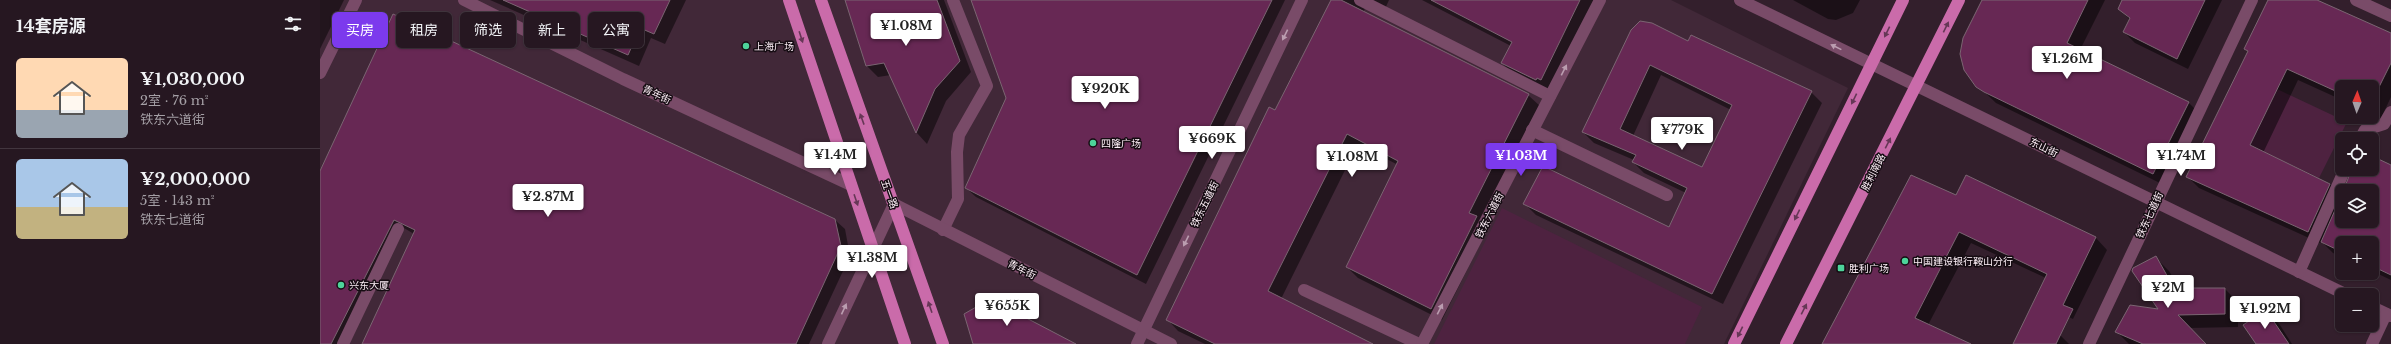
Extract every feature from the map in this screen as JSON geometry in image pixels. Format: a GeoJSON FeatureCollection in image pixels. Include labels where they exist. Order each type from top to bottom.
{"type":"FeatureCollection","features":[{"type":"Feature","properties":{"kind":"main road"},"geometry":{"type":"LineString","coordinates":[[789,0],[905,344]]}},
{"type":"Feature","properties":{"kind":"main road","name":"五一路"},"geometry":{"type":"LineString","coordinates":[[821,0],[833,40],[894,204],[943,344]]}},
{"type":"Feature","properties":{"kind":"main road"},"geometry":{"type":"LineString","coordinates":[[1734,344],[1903,0]]}},
{"type":"Feature","properties":{"kind":"main road","name":"胜利南路"},"geometry":{"type":"LineString","coordinates":[[1786,344],[1959,0]]}},
{"type":"Feature","properties":{"kind":"street"},"geometry":{"type":"LineString","coordinates":[[320,73],[356,0]]}},
{"type":"Feature","properties":{"kind":"street","name":"青年街"},"geometry":{"type":"LineString","coordinates":[[464,0],[623,79],[851,185]]}},
{"type":"Feature","properties":{"kind":"street"},"geometry":{"type":"LineString","coordinates":[[943,230],[958,198],[957,152],[959,135],[987,86],[953,0]]}},
{"type":"Feature","properties":{"kind":"street","name":"铁东五道街"},"geometry":{"type":"LineString","coordinates":[[1137,344],[1302,0]]}},
{"type":"Feature","properties":{"kind":"street"},"geometry":{"type":"LineString","coordinates":[[1360,0],[1550,96]]}},
{"type":"Feature","properties":{"kind":"street","name":"铁东六道街"},"geometry":{"type":"LineString","coordinates":[[1421,344],[1600,0]]}},
{"type":"Feature","properties":{"kind":"street","name":"东山街"},"geometry":{"type":"LineString","coordinates":[[1740,0],[2335,289]]}},
{"type":"Feature","properties":{"kind":"street","name":"铁东七道街"},"geometry":{"type":"LineString","coordinates":[[2089,344],[2252,0]]}},
{"type":"Feature","properties":{"kind":"street"},"geometry":{"type":"LineString","coordinates":[[2356,0],[2391,16]]}},
{"type":"Feature","properties":{"kind":"street"},"geometry":{"type":"LineString","coordinates":[[2364,132],[2365,130],[2384,124],[2391,112]]}},
{"type":"Feature","properties":{"kind":"street"},"geometry":{"type":"LineString","coordinates":[[1532,130],[1667,195]]}},
{"type":"Feature","properties":{"kind":"street"},"geometry":{"type":"LineString","coordinates":[[2299,272],[2342,176]]}},
{"type":"Feature","properties":{"kind":"street"},"geometry":{"type":"LineString","coordinates":[[828,344],[894,204]]}},
{"type":"Feature","properties":{"kind":"street","name":"青年街"},"geometry":{"type":"LineString","coordinates":[[894,204],[1171,344]]}},
{"type":"Feature","properties":{"kind":"street"},"geometry":{"type":"LineString","coordinates":[[343,344],[398,228]]}},
{"type":"Feature","properties":{"kind":"street"},"geometry":{"type":"LineString","coordinates":[[1304,290],[1421,344]]}},
{"type":"Feature","properties":{"kind":"street"},"geometry":{"type":"LineString","coordinates":[[2372,344],[2388,315],[2379,310]]}},
{"type":"Feature","properties":{"kind":"shaded area"},"geometry":{"type":"Polygon","coordinates":[[[320,0],[1671,0],[1848,88],[1724,344],[320,344],[320,0]]]}},
{"type":"Feature","properties":{"kind":"shaded area"},"geometry":{"type":"Polygon","coordinates":[[[2277,89],[2335,116],[2335,124],[2346,124],[2342,132],[2335,132],[2335,146],[2319,178],[2250,145],[2277,89]]]}},
{"type":"Feature","properties":{"kind":"shaded area"},"geometry":{"type":"Polygon","coordinates":[[[1502,208],[1702,307],[1685,344],[1434,344],[1502,208]]]}},
{"type":"Feature","properties":{"kind":"building"},"geometry":{"type":"Polygon","coordinates":[[[503,0],[670,0],[654,34],[644,30],[644,12],[588,12],[588,37],[580,34],[580,12],[530,12],[503,0]]]}},
{"type":"Feature","properties":{"kind":"building"},"geometry":{"type":"Polygon","coordinates":[[[845,0],[937,0],[960,61],[935,89],[916,133],[884,63],[866,66],[845,0]]]}},
{"type":"Feature","properties":{"kind":"building","name":"四隆广场"},"geometry":{"type":"Polygon","coordinates":[[[971,0],[1272,0],[1137,275],[965,188],[1006,98],[971,0]]]}},
{"type":"Feature","properties":{"kind":"building"},"geometry":{"type":"Polygon","coordinates":[[[1331,0],[1341,0],[1529,94],[1469,213],[1477,216],[1431,309],[1346,267],[1398,161],[1347,134],[1268,291],[1373,344],[1215,344],[1166,320],[1269,107],[1275,110],[1331,0]]]}},
{"type":"Feature","properties":{"kind":"building"},"geometry":{"type":"Polygon","coordinates":[[[1431,0],[1580,0],[1541,80],[1537,78],[1536,80],[1501,63],[1512,42],[1431,0]]]}},
{"type":"Feature","properties":{"kind":"building"},"geometry":{"type":"Polygon","coordinates":[[[1982,0],[2088,0],[2067,43],[2189,102],[2153,174],[1976,87],[1964,70],[1960,54],[1963,38],[1982,0]]]}},
{"type":"Feature","properties":{"kind":"building"},"geometry":{"type":"Polygon","coordinates":[[[2122,0],[2205,0],[2177,59],[2123,32],[2130,18],[2118,9],[2122,0]]]}},
{"type":"Feature","properties":{"kind":"building"},"geometry":{"type":"Polygon","coordinates":[[[2268,0],[2317,0],[2391,33],[2391,63],[2379,87],[2379,80],[2335,80],[2335,91],[2287,69],[2250,145],[2330,184],[2308,232],[2186,177],[2248,51],[2244,49],[2268,0]]]}},
{"type":"Feature","properties":{"kind":"building"},"geometry":{"type":"Polygon","coordinates":[[[393,14],[396,15],[396,48],[452,48],[452,41],[460,45],[460,48],[466,48],[835,219],[841,246],[796,344],[362,344],[415,230],[394,220],[331,344],[320,344],[320,171],[377,48],[388,48],[388,25],[393,14]]]}},
{"type":"Feature","properties":{"kind":"building"},"geometry":{"type":"Polygon","coordinates":[[[1640,21],[1652,23],[1688,41],[1691,35],[1812,91],[1712,294],[1523,204],[1543,166],[1669,227],[1687,188],[1632,162],[1636,155],[1582,132],[1631,30],[1640,21]],[[1650,65],[1620,129],[1702,167],[1732,105],[1650,65]]]}},
{"type":"Feature","properties":{"kind":"building"},"geometry":{"type":"Polygon","coordinates":[[[612,48],[631,48],[628,55],[612,48]]]}},
{"type":"Feature","properties":{"kind":"building"},"geometry":{"type":"Polygon","coordinates":[[[2379,159],[2391,165],[2391,275],[2379,269],[2379,236],[2335,236],[2335,249],[2321,242],[2335,210],[2335,228],[2379,228],[2379,184],[2346,184],[2349,176],[2379,176],[2379,159]]]}},
{"type":"Feature","properties":{"kind":"building","name":"中国建设银行鞍山分行"},"geometry":{"type":"Polygon","coordinates":[[[1911,175],[1956,195],[1966,175],[2096,237],[2063,305],[2073,309],[2056,344],[2013,344],[2047,274],[1959,232],[1915,318],[1971,344],[1822,344],[1911,175]]]}},
{"type":"Feature","properties":{"kind":"building"},"geometry":{"type":"Polygon","coordinates":[[[2156,256],[2174,288],[2225,288],[2225,314],[2178,315],[2206,344],[2143,344],[2115,332],[2130,305],[2158,309],[2132,271],[2133,268],[2156,256]]]}},
{"type":"Feature","properties":{"kind":"building"},"geometry":{"type":"Polygon","coordinates":[[[990,299],[1076,344],[973,344],[964,314],[990,299]]]}},
{"type":"Feature","properties":{"kind":"building"},"geometry":{"type":"Polygon","coordinates":[[[2266,310],[2289,344],[2256,344],[2243,325],[2266,310]]]}},
{"type":"Feature","properties":{"kind":"place","name":"上海广场"},"geometry":{"type":"Point","coordinates":[746,46]}},
{"type":"Feature","properties":{"kind":"place","name":"四隆广场"},"geometry":{"type":"Point","coordinates":[1093,143]}},
{"type":"Feature","properties":{"kind":"place","name":"中国建设银行鞍山分行"},"geometry":{"type":"Point","coordinates":[1905,261]}},
{"type":"Feature","properties":{"kind":"place","name":"胜利广场"},"geometry":{"type":"Point","coordinates":[1841,268]}},
{"type":"Feature","properties":{"kind":"place","name":"兴东大厦"},"geometry":{"type":"Point","coordinates":[341,285]}}]}
